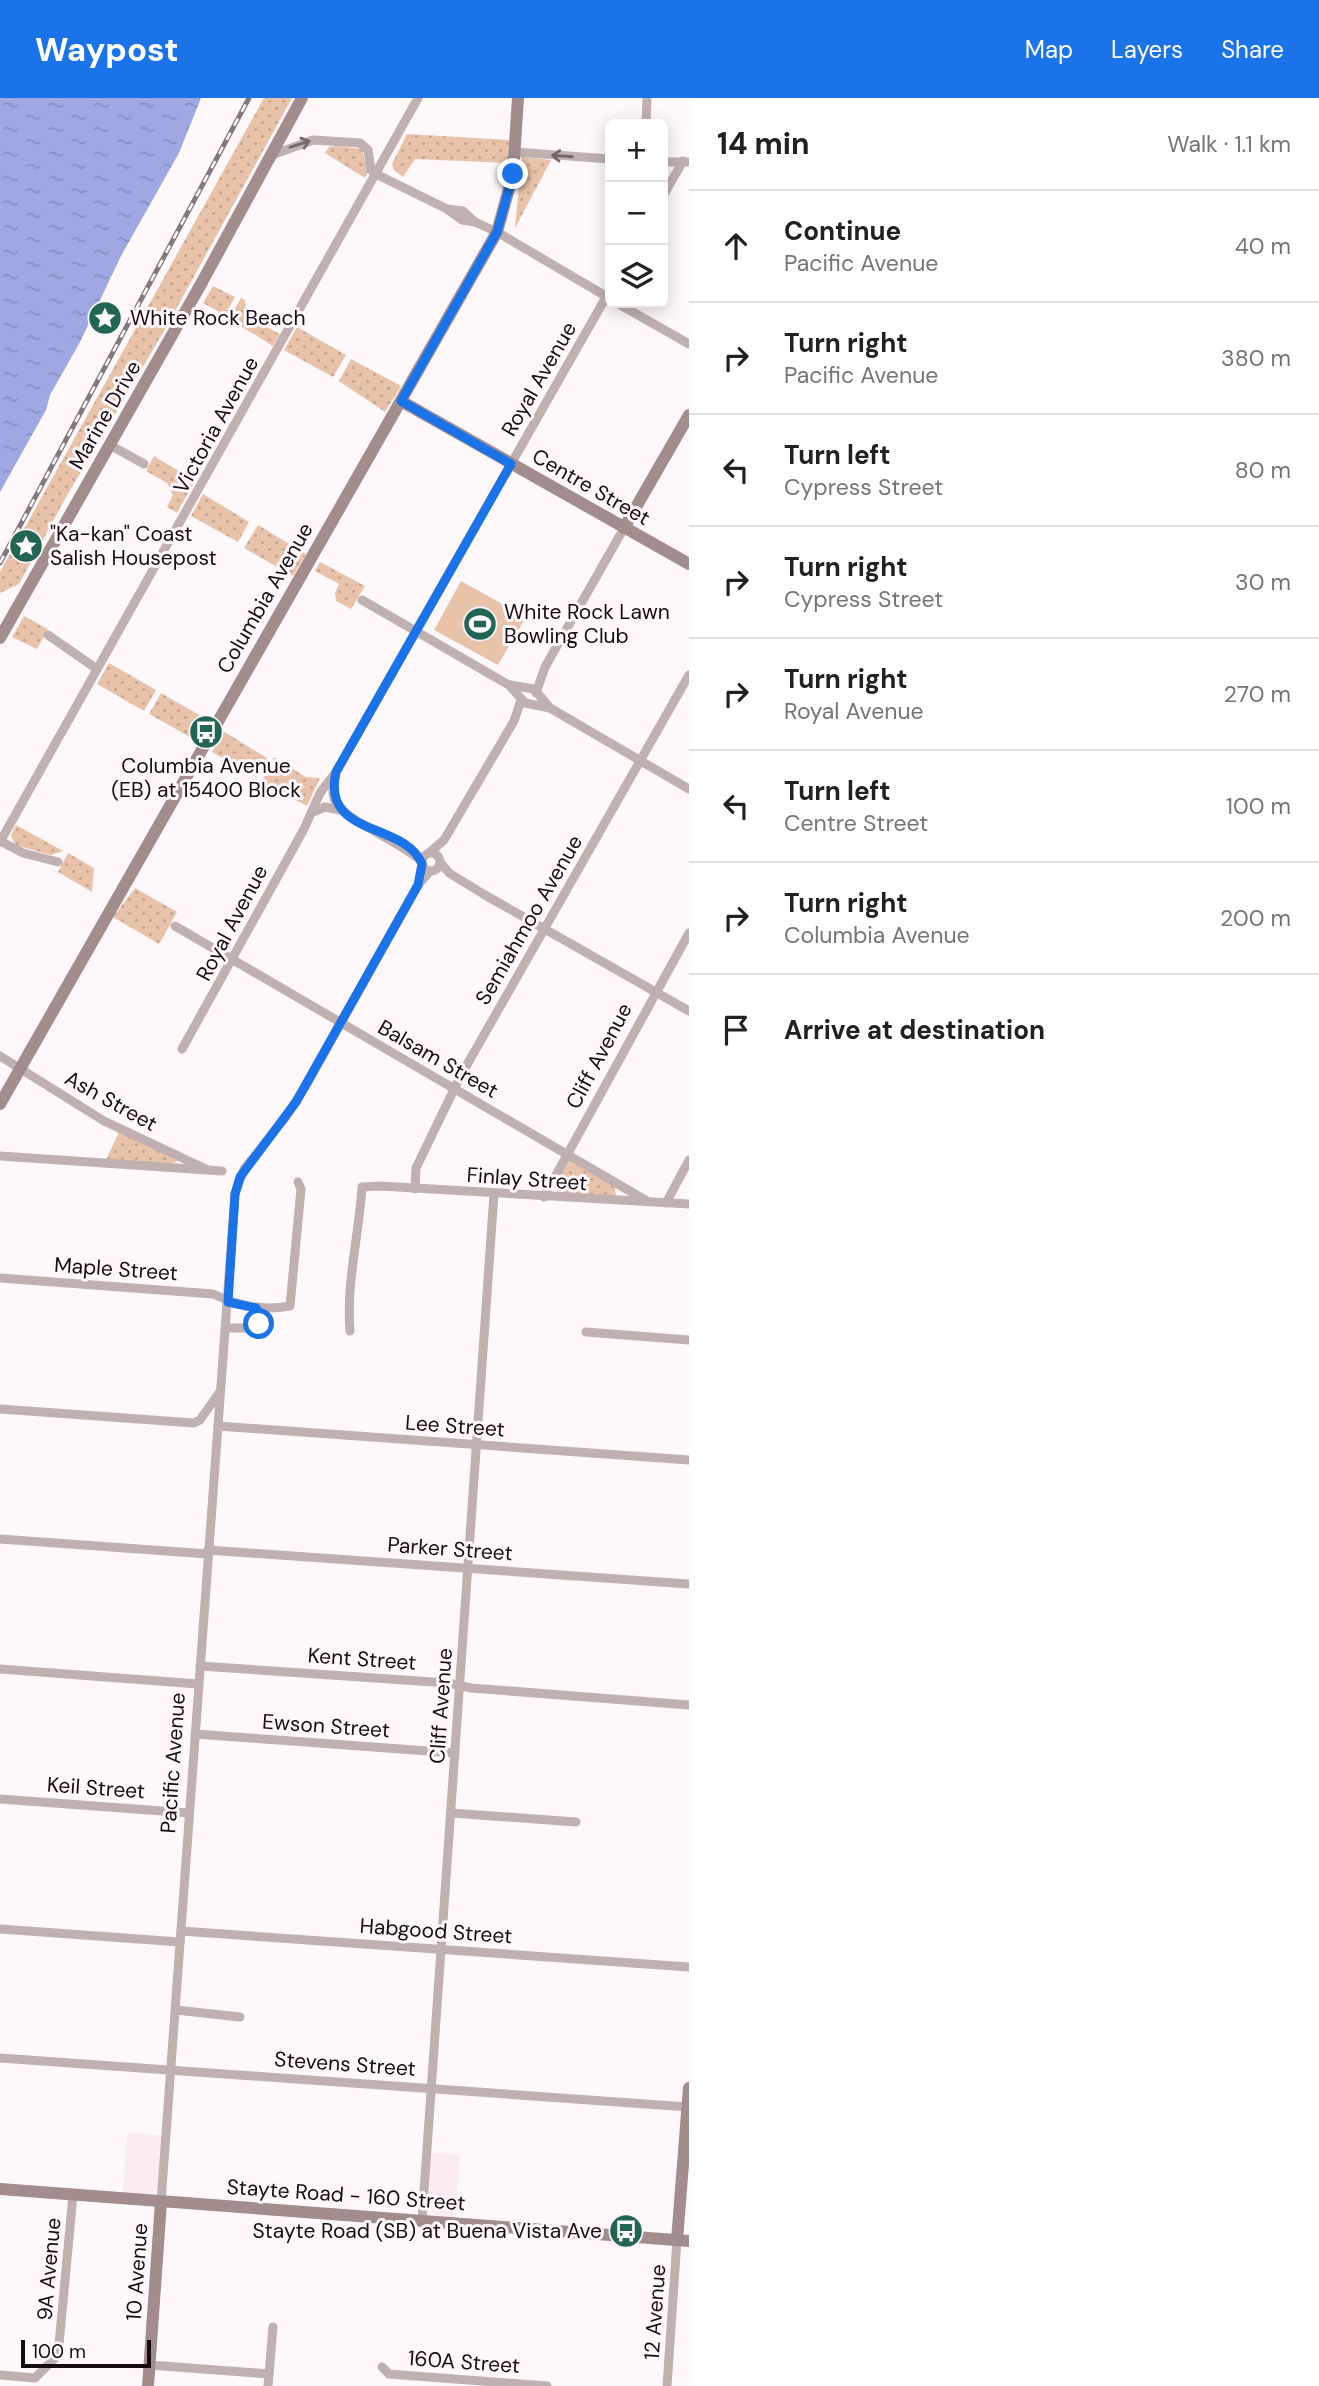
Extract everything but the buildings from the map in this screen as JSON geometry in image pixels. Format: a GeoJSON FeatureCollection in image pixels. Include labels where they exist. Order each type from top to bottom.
{"type":"FeatureCollection","features":[{"type":"Feature","properties":{"kind":"street","name":"Marine Drive"},"geometry":{"type":"LineString","coordinates":[[0,638],[302,98]]}},
{"type":"Feature","properties":{"kind":"street","name":"Victoria Avenue"},"geometry":{"type":"LineString","coordinates":[[0,842],[418,98]]}},
{"type":"Feature","properties":{"kind":"street","name":"Columbia Avenue"},"geometry":{"type":"LineString","coordinates":[[0,1104],[497,232],[510,190],[518,98]]}},
{"type":"Feature","properties":{"kind":"street"},"geometry":{"type":"LineString","coordinates":[[646,119],[648,98]]}},
{"type":"Feature","properties":{"kind":"street"},"geometry":{"type":"LineString","coordinates":[[272,155],[313,140],[354,142],[368,150],[371,170],[376,174],[447,209],[462,220],[475,222],[497,232],[605,293]]}},
{"type":"Feature","properties":{"kind":"street"},"geometry":{"type":"LineString","coordinates":[[515,152],[605,159]]}},
{"type":"Feature","properties":{"kind":"street"},"geometry":{"type":"LineString","coordinates":[[668,162],[686,162]]}},
{"type":"Feature","properties":{"kind":"street"},"geometry":{"type":"LineString","coordinates":[[668,189],[686,162]]}},
{"type":"Feature","properties":{"kind":"street","name":"Royal Avenue"},"geometry":{"type":"LineString","coordinates":[[182,1049],[233,960],[320,793],[336,772],[605,302]]}},
{"type":"Feature","properties":{"kind":"street"},"geometry":{"type":"LineString","coordinates":[[626,308],[689,344]]}},
{"type":"Feature","properties":{"kind":"street","name":"Centre Street"},"geometry":{"type":"LineString","coordinates":[[401,401],[689,565]]}},
{"type":"Feature","properties":{"kind":"street"},"geometry":{"type":"LineString","coordinates":[[425,858],[444,840],[689,415]]}},
{"type":"Feature","properties":{"kind":"street"},"geometry":{"type":"LineString","coordinates":[[110,445],[144,464]]}},
{"type":"Feature","properties":{"kind":"street"},"geometry":{"type":"LineString","coordinates":[[362,600],[689,789]]}},
{"type":"Feature","properties":{"kind":"street"},"geometry":{"type":"LineString","coordinates":[[48,635],[97,669]]}},
{"type":"Feature","properties":{"kind":"street","name":"Semiahmoo Avenue"},"geometry":{"type":"LineString","coordinates":[[415,1189],[416,1168],[455,1088],[689,675]]}},
{"type":"Feature","properties":{"kind":"street"},"geometry":{"type":"LineString","coordinates":[[336,772],[333,793],[340,810]]}},
{"type":"Feature","properties":{"kind":"street"},"geometry":{"type":"LineString","coordinates":[[311,813],[325,807],[340,810],[425,858],[440,860]]}},
{"type":"Feature","properties":{"kind":"street"},"geometry":{"type":"LineString","coordinates":[[444,840],[440,860],[449,873]]}},
{"type":"Feature","properties":{"kind":"street"},"geometry":{"type":"LineString","coordinates":[[0,842],[23,853],[58,862]]}},
{"type":"Feature","properties":{"kind":"street"},"geometry":{"type":"LineString","coordinates":[[425,858],[432,871],[449,873],[689,1011]]}},
{"type":"Feature","properties":{"kind":"street","name":"Pacific Avenue"},"geometry":{"type":"LineString","coordinates":[[161,2202],[235,1194],[240,1177],[296,1102],[341,1024],[418,885],[425,858]]}},
{"type":"Feature","properties":{"kind":"street","name":"Pacific Avenue"},"geometry":{"type":"LineString","coordinates":[[418,885],[440,860]]}},
{"type":"Feature","properties":{"kind":"street","name":"Balsam Street"},"geometry":{"type":"LineString","coordinates":[[175,926],[647,1201]]}},
{"type":"Feature","properties":{"kind":"street","name":"Cliff Avenue"},"geometry":{"type":"LineString","coordinates":[[544,1197],[654,992],[689,933]]}},
{"type":"Feature","properties":{"kind":"street","name":"Ash Street"},"geometry":{"type":"LineString","coordinates":[[0,1056],[104,1121],[208,1170]]}},
{"type":"Feature","properties":{"kind":"street"},"geometry":{"type":"LineString","coordinates":[[0,1156],[222,1171]]}},
{"type":"Feature","properties":{"kind":"street"},"geometry":{"type":"LineString","coordinates":[[666,1203],[689,1160]]}},
{"type":"Feature","properties":{"kind":"street"},"geometry":{"type":"LineString","coordinates":[[228,1302],[256,1308],[286,1307],[292,1303],[301,1189],[298,1182]]}},
{"type":"Feature","properties":{"kind":"street","name":"Finlay Street"},"geometry":{"type":"LineString","coordinates":[[350,1331],[352,1276],[359,1233],[362,1187],[689,1204]]}},
{"type":"Feature","properties":{"kind":"street","name":"Cliff Avenue"},"geometry":{"type":"LineString","coordinates":[[422,2220],[494,1194]]}},
{"type":"Feature","properties":{"kind":"street","name":"Maple Street"},"geometry":{"type":"LineString","coordinates":[[0,1278],[213,1294],[228,1302]]}},
{"type":"Feature","properties":{"kind":"street"},"geometry":{"type":"LineString","coordinates":[[226,1328],[256,1328],[261,1319],[256,1308]]}},
{"type":"Feature","properties":{"kind":"street"},"geometry":{"type":"LineString","coordinates":[[586,1332],[689,1340]]}},
{"type":"Feature","properties":{"kind":"street"},"geometry":{"type":"LineString","coordinates":[[0,1409],[191,1423],[200,1420],[220,1392]]}},
{"type":"Feature","properties":{"kind":"street","name":"Lee Street"},"geometry":{"type":"LineString","coordinates":[[218,1426],[689,1460]]}},
{"type":"Feature","properties":{"kind":"street","name":"Parker Street"},"geometry":{"type":"LineString","coordinates":[[0,1539],[689,1584]]}},
{"type":"Feature","properties":{"kind":"street","name":"Kent Street"},"geometry":{"type":"LineString","coordinates":[[200,1666],[689,1705]]}},
{"type":"Feature","properties":{"kind":"street"},"geometry":{"type":"LineString","coordinates":[[0,1669],[198,1684]]}},
{"type":"Feature","properties":{"kind":"street","name":"Ewson Street"},"geometry":{"type":"LineString","coordinates":[[195,1734],[455,1753]]}},
{"type":"Feature","properties":{"kind":"street","name":"Keil Street"},"geometry":{"type":"LineString","coordinates":[[0,1799],[189,1813]]}},
{"type":"Feature","properties":{"kind":"street"},"geometry":{"type":"LineString","coordinates":[[451,1813],[576,1822]]}},
{"type":"Feature","properties":{"kind":"street"},"geometry":{"type":"LineString","coordinates":[[0,1929],[180,1942]]}},
{"type":"Feature","properties":{"kind":"street","name":"Habgood Street"},"geometry":{"type":"LineString","coordinates":[[181,1931],[689,1967]]}},
{"type":"Feature","properties":{"kind":"street"},"geometry":{"type":"LineString","coordinates":[[176,2010],[240,2017]]}},
{"type":"Feature","properties":{"kind":"street","name":"Stevens Street"},"geometry":{"type":"LineString","coordinates":[[0,2058],[688,2107]]}},
{"type":"Feature","properties":{"kind":"street"},"geometry":{"type":"LineString","coordinates":[[683,2240],[689,2088]]}},
{"type":"Feature","properties":{"kind":"street","name":"Stayte Road - 160 Street"},"geometry":{"type":"LineString","coordinates":[[0,2189],[683,2240]]}},
{"type":"Feature","properties":{"kind":"street","name":"9A Avenue"},"geometry":{"type":"LineString","coordinates":[[0,2375],[35,2378],[55,2360],[61,2348],[73,2195]]}},
{"type":"Feature","properties":{"kind":"street","name":"10 Avenue"},"geometry":{"type":"LineString","coordinates":[[148,2386],[161,2202]]}},
{"type":"Feature","properties":{"kind":"street","name":"12 Avenue"},"geometry":{"type":"LineString","coordinates":[[667,2386],[683,2240]]}},
{"type":"Feature","properties":{"kind":"street"},"geometry":{"type":"LineString","coordinates":[[268,2386],[273,2327]]}},
{"type":"Feature","properties":{"kind":"street"},"geometry":{"type":"LineString","coordinates":[[150,2365],[269,2374]]}},
{"type":"Feature","properties":{"kind":"street","name":"160A Street"},"geometry":{"type":"LineString","coordinates":[[382,2367],[389,2374],[489,2384],[547,2386]]}},
{"type":"Feature","properties":{"kind":"shaded area"},"geometry":{"type":"Polygon","coordinates":[[[264,98],[292,98],[164,331],[65,499],[19,584],[0,593],[0,572],[264,98]]]}},
{"type":"Feature","properties":{"kind":"shaded area"},"geometry":{"type":"Polygon","coordinates":[[[407,134],[509,140],[508,163],[415,159],[403,177],[393,169],[392,164],[407,134]]]}},
{"type":"Feature","properties":{"kind":"shaded area"},"geometry":{"type":"Polygon","coordinates":[[[329,147],[362,149],[368,172],[365,178],[325,153],[329,147]]]}},
{"type":"Feature","properties":{"kind":"shaded area"},"geometry":{"type":"Polygon","coordinates":[[[522,157],[551,160],[515,228],[522,157]]]}},
{"type":"Feature","properties":{"kind":"shaded area"},"geometry":{"type":"Polygon","coordinates":[[[213,286],[235,297],[225,315],[203,303],[213,286]]]}},
{"type":"Feature","properties":{"kind":"shaded area"},"geometry":{"type":"Polygon","coordinates":[[[241,298],[245,300],[247,317],[280,334],[273,346],[229,319],[241,298]]]}},
{"type":"Feature","properties":{"kind":"shaded area"},"geometry":{"type":"Polygon","coordinates":[[[297,327],[346,355],[333,377],[284,350],[297,327]]]}},
{"type":"Feature","properties":{"kind":"shaded area"},"geometry":{"type":"Polygon","coordinates":[[[351,359],[401,386],[385,412],[339,381],[351,359]]]}},
{"type":"Feature","properties":{"kind":"shaded area"},"geometry":{"type":"Polygon","coordinates":[[[154,456],[195,481],[177,513],[167,507],[173,495],[167,483],[146,471],[154,456]]]}},
{"type":"Feature","properties":{"kind":"shaded area"},"geometry":{"type":"Polygon","coordinates":[[[203,494],[249,522],[238,542],[191,516],[203,494]]]}},
{"type":"Feature","properties":{"kind":"shaded area"},"geometry":{"type":"Polygon","coordinates":[[[258,525],[306,554],[293,576],[244,548],[258,525]]]}},
{"type":"Feature","properties":{"kind":"shaded area"},"geometry":{"type":"Polygon","coordinates":[[[320,562],[365,586],[351,609],[336,601],[335,593],[339,584],[315,571],[320,562]]]}},
{"type":"Feature","properties":{"kind":"shaded area","name":"White Rock Lawn Bowling Club"},"geometry":{"type":"Polygon","coordinates":[[[461,581],[526,617],[498,665],[434,630],[461,581]]]}},
{"type":"Feature","properties":{"kind":"shaded area"},"geometry":{"type":"Polygon","coordinates":[[[24,616],[48,629],[37,649],[12,637],[24,616]]]}},
{"type":"Feature","properties":{"kind":"shaded area"},"geometry":{"type":"Polygon","coordinates":[[[109,663],[156,690],[144,711],[97,684],[109,663]]]}},
{"type":"Feature","properties":{"kind":"shaded area"},"geometry":{"type":"Polygon","coordinates":[[[161,693],[211,722],[199,742],[149,714],[161,693]]]}},
{"type":"Feature","properties":{"kind":"shaded area"},"geometry":{"type":"Polygon","coordinates":[[[223,731],[267,758],[256,777],[212,752],[223,731]]]}},
{"type":"Feature","properties":{"kind":"shaded area"},"geometry":{"type":"Polygon","coordinates":[[[274,757],[306,777],[320,778],[307,806],[262,781],[274,757]]]}},
{"type":"Feature","properties":{"kind":"shaded area"},"geometry":{"type":"Polygon","coordinates":[[[16,825],[63,851],[51,855],[15,845],[11,835],[16,825]]]}},
{"type":"Feature","properties":{"kind":"shaded area"},"geometry":{"type":"Polygon","coordinates":[[[68,853],[94,868],[92,892],[58,872],[68,853]]]}},
{"type":"Feature","properties":{"kind":"shaded area"},"geometry":{"type":"Polygon","coordinates":[[[135,888],[177,912],[159,944],[113,917],[135,888]]]}},
{"type":"Feature","properties":{"kind":"shaded area"},"geometry":{"type":"Polygon","coordinates":[[[119,1132],[178,1161],[171,1164],[106,1160],[119,1132]]]}},
{"type":"Feature","properties":{"kind":"shaded area"},"geometry":{"type":"Polygon","coordinates":[[[569,1161],[615,1187],[616,1196],[558,1193],[554,1187],[569,1161]]]}},
{"type":"Feature","properties":{"kind":"shaded area"},"geometry":{"type":"Polygon","coordinates":[[[127,2133],[162,2135],[158,2187],[152,2194],[123,2194],[127,2133]]]}},
{"type":"Feature","properties":{"kind":"shaded area"},"geometry":{"type":"Polygon","coordinates":[[[431,2153],[460,2155],[455,2219],[435,2215],[429,2206],[431,2153]]]}},
{"type":"Feature","properties":{"kind":"water"},"geometry":{"type":"Polygon","coordinates":[[[0,98],[201,98],[179,153],[121,256],[80,342],[50,395],[46,410],[0,492],[0,98]]]}},
{"type":"Feature","properties":{"kind":"railway"},"geometry":{"type":"LineString","coordinates":[[0,563],[249,98]]}},
{"type":"Feature","properties":{"kind":"place","name":"White Rock Beach"},"geometry":{"type":"Point","coordinates":[105,318]}},
{"type":"Feature","properties":{"kind":"place","name":"\"Ka-kan\" Coast Salish Housepost"},"geometry":{"type":"Point","coordinates":[26,546]}},
{"type":"Feature","properties":{"kind":"place","name":"White Rock Lawn Bowling Club"},"geometry":{"type":"Point","coordinates":[480,624]}},
{"type":"Feature","properties":{"kind":"place","name":"Columbia Avenue (EB) at 15400 Block"},"geometry":{"type":"Point","coordinates":[206,732]}},
{"type":"Feature","properties":{"kind":"place","name":"Stayte Road (SB) at Buena Vista Ave"},"geometry":{"type":"Point","coordinates":[626,2231]}},
{"type":"Feature","properties":{"kind":"route"},"geometry":{"type":"LineString","coordinates":[[259,1324],[261,1316],[256,1308],[240,1307],[228,1302],[235,1194],[240,1177],[307,1084],[418,885],[422,864],[411,851],[340,810],[333,793],[336,772],[511,464],[401,401],[497,232],[503,219],[513,174]]}}]}
